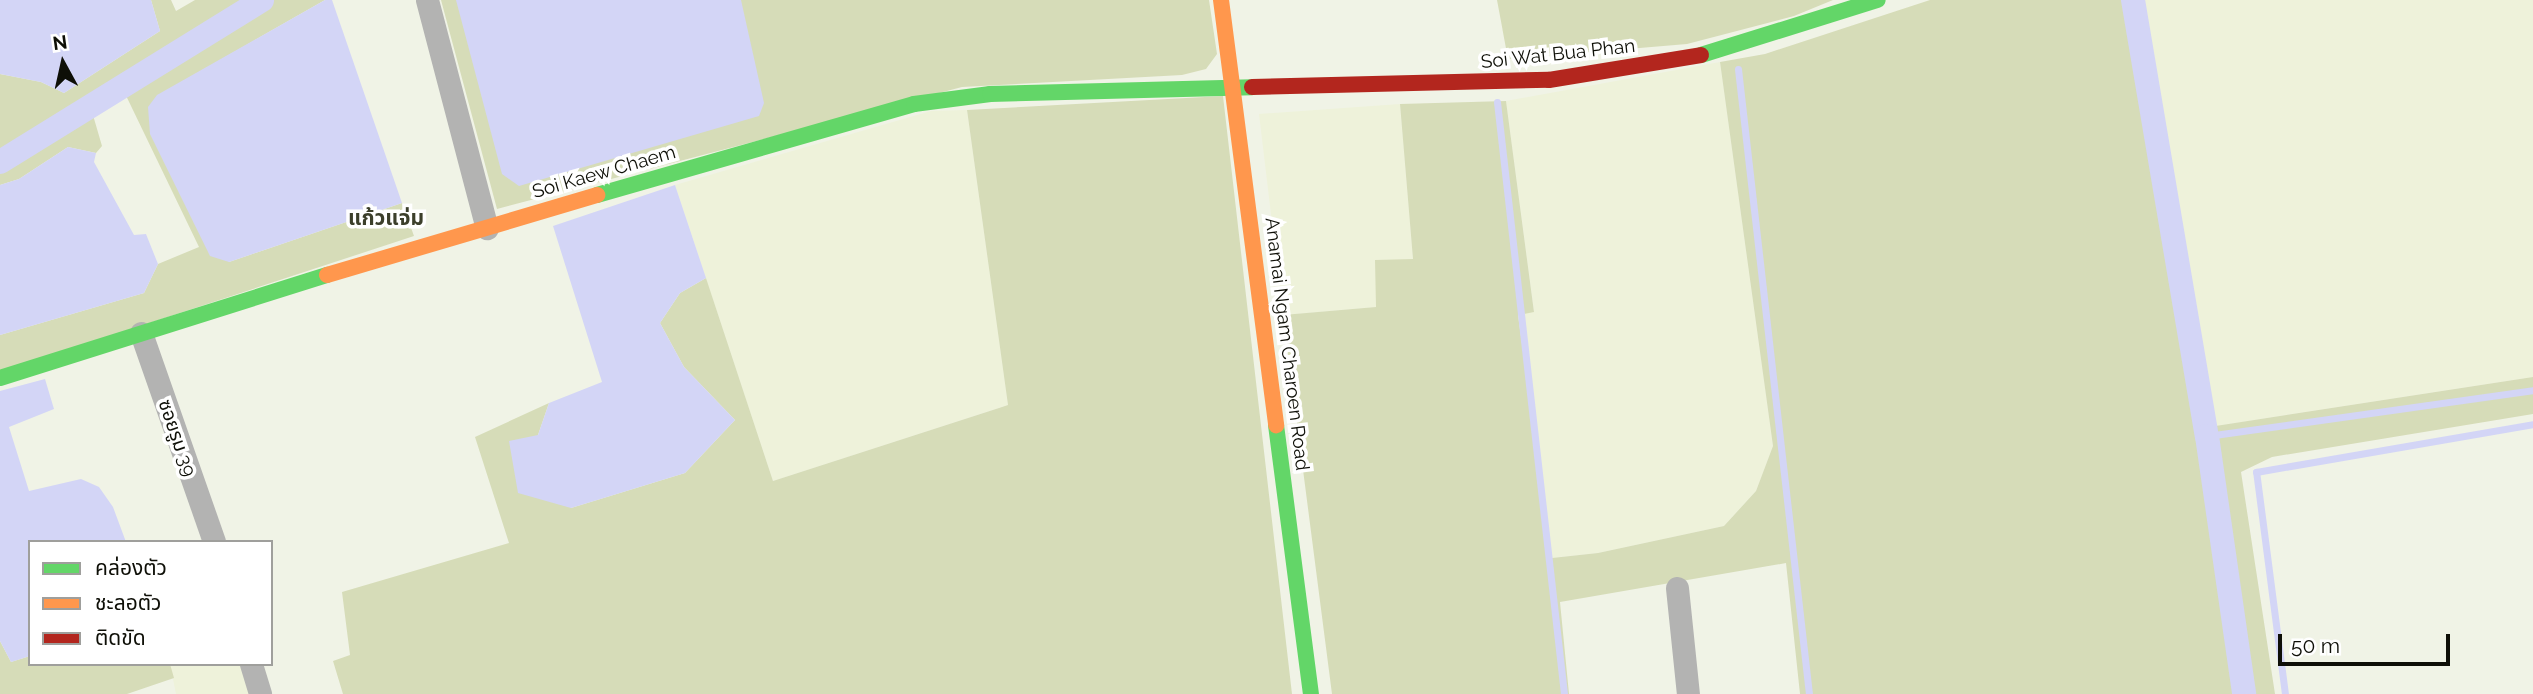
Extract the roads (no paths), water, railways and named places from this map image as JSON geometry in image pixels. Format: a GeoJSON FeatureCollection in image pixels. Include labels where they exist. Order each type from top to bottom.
{"type":"FeatureCollection","features":[{"type":"Feature","properties":{"kind":"street"},"geometry":{"type":"LineString","coordinates":[[427,0],[487,228]]}},
{"type":"Feature","properties":{"kind":"street","name":"Anamai Ngam Charoen Road"},"geometry":{"type":"LineString","coordinates":[[1221,0],[1311,694]]}},
{"type":"Feature","properties":{"kind":"street","name":"Soi Wat Bua Phan"},"geometry":{"type":"LineString","coordinates":[[1234,86],[1384,81],[1495,85],[1624,71],[1749,44],[1878,0]]}},
{"type":"Feature","properties":{"kind":"street","name":"Soi Kaew Chaem"},"geometry":{"type":"LineString","coordinates":[[0,378],[487,228],[914,104],[990,94],[1234,86]]}},
{"type":"Feature","properties":{"kind":"street","name":"ซอยรูม 39"},"geometry":{"type":"LineString","coordinates":[[141,333],[213,540]]}},
{"type":"Feature","properties":{"kind":"street"},"geometry":{"type":"LineString","coordinates":[[1677,589],[1688,694]]}},
{"type":"Feature","properties":{"kind":"street"},"geometry":{"type":"LineString","coordinates":[[252,666],[260,694]]}},
{"type":"Feature","properties":{"kind":"water"},"geometry":{"type":"Polygon","coordinates":[[[0,0],[151,0],[160,31],[64,93],[41,82],[0,74],[0,0]]]}},
{"type":"Feature","properties":{"kind":"water"},"geometry":{"type":"Polygon","coordinates":[[[325,0],[332,0],[402,203],[229,262],[210,256],[150,134],[148,107],[157,95],[325,0]]]}},
{"type":"Feature","properties":{"kind":"water"},"geometry":{"type":"Polygon","coordinates":[[[456,0],[741,0],[764,103],[759,116],[519,186],[502,174],[456,0]]]}},
{"type":"Feature","properties":{"kind":"water"},"geometry":{"type":"Polygon","coordinates":[[[68,147],[96,153],[94,162],[134,235],[146,234],[158,264],[144,293],[0,335],[0,185],[19,179],[68,147]]]}},
{"type":"Feature","properties":{"kind":"water"},"geometry":{"type":"Polygon","coordinates":[[[675,185],[706,278],[680,293],[660,323],[684,367],[735,420],[685,473],[571,508],[518,493],[509,441],[538,435],[549,403],[602,382],[553,226],[675,185]]]}},
{"type":"Feature","properties":{"kind":"water"},"geometry":{"type":"Polygon","coordinates":[[[45,379],[54,409],[9,427],[29,491],[81,479],[99,487],[113,507],[125,540],[28,540],[28,657],[11,662],[0,641],[0,391],[45,379]]]}},
{"type":"Feature","properties":{"kind":"waterway"},"geometry":{"type":"LineString","coordinates":[[0,162],[262,0]]}},
{"type":"Feature","properties":{"kind":"waterway"},"geometry":{"type":"LineString","coordinates":[[2133,0],[2207,436],[2244,694]]}},
{"type":"Feature","properties":{"kind":"waterway"},"geometry":{"type":"LineString","coordinates":[[1738,69],[1809,694]]}},
{"type":"Feature","properties":{"kind":"waterway"},"geometry":{"type":"LineString","coordinates":[[1497,102],[1564,694]]}},
{"type":"Feature","properties":{"kind":"waterway"},"geometry":{"type":"LineString","coordinates":[[2207,436],[2533,390]]}},
{"type":"Feature","properties":{"kind":"waterway"},"geometry":{"type":"LineString","coordinates":[[2285,694],[2256,472],[2533,424]]}},
{"type":"Feature","properties":{"kind":"district","name":"แก้วแจ่ม"},"geometry":{"type":"Point","coordinates":[386,218]}}]}
